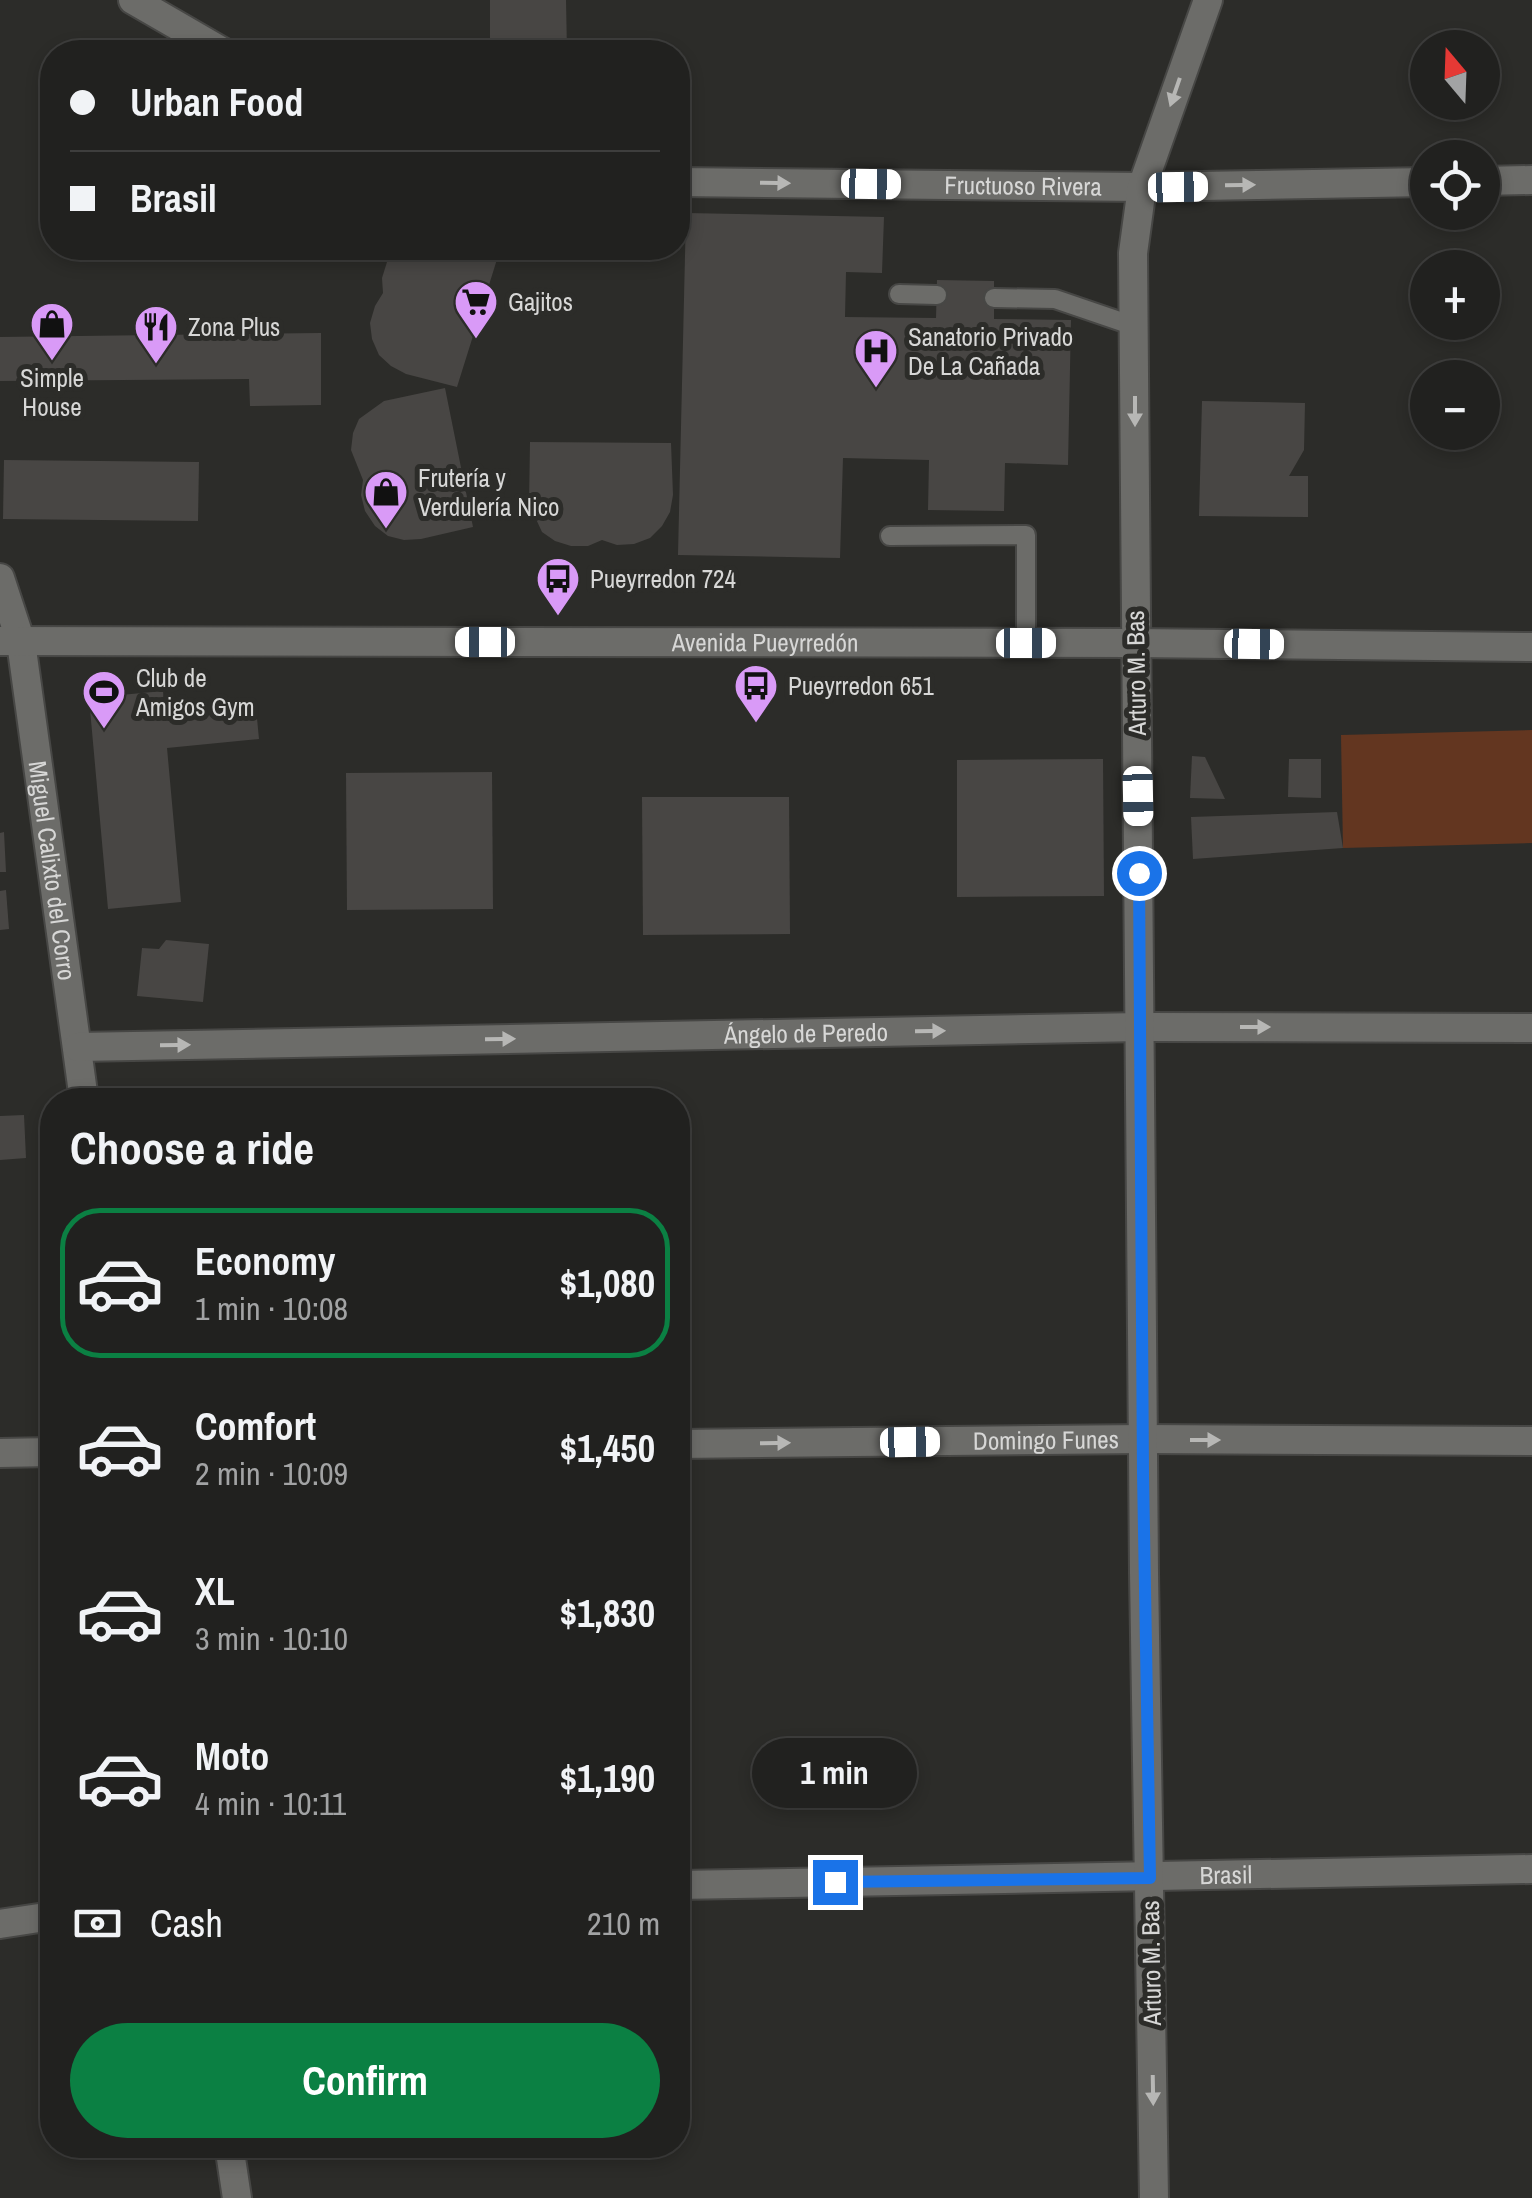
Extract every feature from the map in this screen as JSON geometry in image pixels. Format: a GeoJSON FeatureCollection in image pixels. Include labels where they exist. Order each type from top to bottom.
{"type":"FeatureCollection","features":[{"type":"Feature","properties":{"kind":"street"},"geometry":{"type":"LineString","coordinates":[[133,0],[202,40]]}},
{"type":"Feature","properties":{"kind":"street","name":"Arturo M. Bas"},"geometry":{"type":"LineString","coordinates":[[1154,2198],[1133,253],[1142,188],[1208,0]]}},
{"type":"Feature","properties":{"kind":"street"},"geometry":{"type":"LineString","coordinates":[[1500,181],[1532,180]]}},
{"type":"Feature","properties":{"kind":"street","name":"Fructuoso Rivera"},"geometry":{"type":"LineString","coordinates":[[690,182],[1142,188],[1410,182]]}},
{"type":"Feature","properties":{"kind":"street","name":"Miguel Calixto del Corro"},"geometry":{"type":"LineString","coordinates":[[0,578],[83,1088]]}},
{"type":"Feature","properties":{"kind":"street","name":"Avenida Pueyrredón"},"geometry":{"type":"LineString","coordinates":[[10,642],[1532,647]]}},
{"type":"Feature","properties":{"kind":"street","name":"Ángelo de Peredo"},"geometry":{"type":"LineString","coordinates":[[78,1047],[1142,1027],[1532,1028]]}},
{"type":"Feature","properties":{"kind":"street","name":"Domingo Funes"},"geometry":{"type":"LineString","coordinates":[[690,1444],[1143,1439],[1532,1441]]}},
{"type":"Feature","properties":{"kind":"street"},"geometry":{"type":"LineString","coordinates":[[0,1453],[40,1452]]}},
{"type":"Feature","properties":{"kind":"street","name":"Brasil"},"geometry":{"type":"LineString","coordinates":[[690,1885],[1532,1869]]}},
{"type":"Feature","properties":{"kind":"street"},"geometry":{"type":"LineString","coordinates":[[0,1924],[40,1918]]}},
{"type":"Feature","properties":{"kind":"street"},"geometry":{"type":"LineString","coordinates":[[231,2158],[237,2198]]}},
{"type":"Feature","properties":{"kind":"lane"},"geometry":{"type":"LineString","coordinates":[[899,294],[937,296]]}},
{"type":"Feature","properties":{"kind":"lane"},"geometry":{"type":"LineString","coordinates":[[994,298],[1055,299],[1134,326]]}},
{"type":"Feature","properties":{"kind":"lane"},"geometry":{"type":"LineString","coordinates":[[890,536],[1026,535],[1026,643]]}},
{"type":"Feature","properties":{"kind":"shaded area"},"geometry":{"type":"Polygon","coordinates":[[[1532,730],[1532,843],[1343,848],[1341,735],[1532,730]]]}},
{"type":"Feature","properties":{"kind":"building"},"geometry":{"type":"Polygon","coordinates":[[[490,0],[566,0],[567,40],[490,40],[490,0]]]}},
{"type":"Feature","properties":{"kind":"building","name":"Sanatorio Privado De La Cañada"},"geometry":{"type":"Polygon","coordinates":[[[690,213],[884,217],[882,273],[846,272],[845,317],[936,318],[937,280],[994,281],[994,319],[1071,320],[1068,465],[1005,463],[1004,511],[928,510],[929,460],[843,458],[840,558],[678,555],[685,260],[690,260],[690,213]]]}},
{"type":"Feature","properties":{"kind":"building"},"geometry":{"type":"Polygon","coordinates":[[[497,260],[457,387],[406,374],[379,355],[370,323],[383,293],[387,262],[497,260]]]}},
{"type":"Feature","properties":{"kind":"building"},"geometry":{"type":"Polygon","coordinates":[[[321,333],[321,405],[250,406],[249,379],[0,381],[0,337],[321,333]]]}},
{"type":"Feature","properties":{"kind":"building"},"geometry":{"type":"Polygon","coordinates":[[[445,388],[473,527],[421,539],[388,536],[365,511],[363,480],[351,450],[353,433],[359,419],[384,401],[445,388]]]}},
{"type":"Feature","properties":{"kind":"building"},"geometry":{"type":"Polygon","coordinates":[[[1202,401],[1305,403],[1304,450],[1289,476],[1308,476],[1308,517],[1199,516],[1202,401]]]}},
{"type":"Feature","properties":{"kind":"building"},"geometry":{"type":"Polygon","coordinates":[[[530,442],[671,443],[670,512],[650,538],[634,544],[617,545],[602,540],[588,546],[571,546],[555,541],[542,532],[529,504],[530,442]]]}},
{"type":"Feature","properties":{"kind":"building"},"geometry":{"type":"Polygon","coordinates":[[[4,460],[199,462],[198,521],[3,519],[4,460]]]}},
{"type":"Feature","properties":{"kind":"building"},"geometry":{"type":"Polygon","coordinates":[[[163,691],[165,717],[256,708],[259,739],[167,748],[181,902],[108,909],[89,698],[163,691]]]}},
{"type":"Feature","properties":{"kind":"building"},"geometry":{"type":"Polygon","coordinates":[[[1192,756],[1205,757],[1225,799],[1190,798],[1192,756]]]}},
{"type":"Feature","properties":{"kind":"building"},"geometry":{"type":"Polygon","coordinates":[[[1103,759],[1104,896],[957,897],[957,760],[1103,759]]]}},
{"type":"Feature","properties":{"kind":"building"},"geometry":{"type":"Polygon","coordinates":[[[1289,759],[1321,759],[1321,798],[1288,797],[1289,759]]]}},
{"type":"Feature","properties":{"kind":"building"},"geometry":{"type":"Polygon","coordinates":[[[492,772],[493,909],[347,910],[346,773],[492,772]]]}},
{"type":"Feature","properties":{"kind":"building"},"geometry":{"type":"Polygon","coordinates":[[[642,797],[789,797],[790,934],[643,935],[642,797]]]}},
{"type":"Feature","properties":{"kind":"building"},"geometry":{"type":"Polygon","coordinates":[[[1337,812],[1343,848],[1193,859],[1191,817],[1337,812]]]}},
{"type":"Feature","properties":{"kind":"building"},"geometry":{"type":"Polygon","coordinates":[[[4,832],[6,872],[0,872],[0,833],[4,832]]]}},
{"type":"Feature","properties":{"kind":"building"},"geometry":{"type":"Polygon","coordinates":[[[6,890],[9,929],[0,930],[0,891],[6,890]]]}},
{"type":"Feature","properties":{"kind":"building"},"geometry":{"type":"Polygon","coordinates":[[[166,940],[209,944],[203,1002],[137,996],[142,948],[159,949],[166,940]]]}},
{"type":"Feature","properties":{"kind":"building"},"geometry":{"type":"Polygon","coordinates":[[[24,1115],[26,1158],[0,1160],[0,1116],[24,1115]]]}},
{"type":"Feature","properties":{"kind":"place","name":"Gajitos"},"geometry":{"type":"Point","coordinates":[476,340]}},
{"type":"Feature","properties":{"kind":"place","name":"Simple House"},"geometry":{"type":"Point","coordinates":[52,362]}},
{"type":"Feature","properties":{"kind":"place","name":"Zona Plus"},"geometry":{"type":"Point","coordinates":[156,365]}},
{"type":"Feature","properties":{"kind":"place","name":"Sanatorio Privado De La Cañada"},"geometry":{"type":"Point","coordinates":[876,389]}},
{"type":"Feature","properties":{"kind":"place","name":"Frutería y Verdulería Nico"},"geometry":{"type":"Point","coordinates":[386,530]}},
{"type":"Feature","properties":{"kind":"place","name":"Pueyrredon 724"},"geometry":{"type":"Point","coordinates":[558,617]}},
{"type":"Feature","properties":{"kind":"place","name":"Pueyrredon 651"},"geometry":{"type":"Point","coordinates":[756,724]}},
{"type":"Feature","properties":{"kind":"place","name":"Club de Amigos Gym"},"geometry":{"type":"Point","coordinates":[104,730]}},
{"type":"Feature","properties":{"kind":"route"},"geometry":{"type":"LineString","coordinates":[[835,1882],[1150,1878],[1139,873]]}}]}
